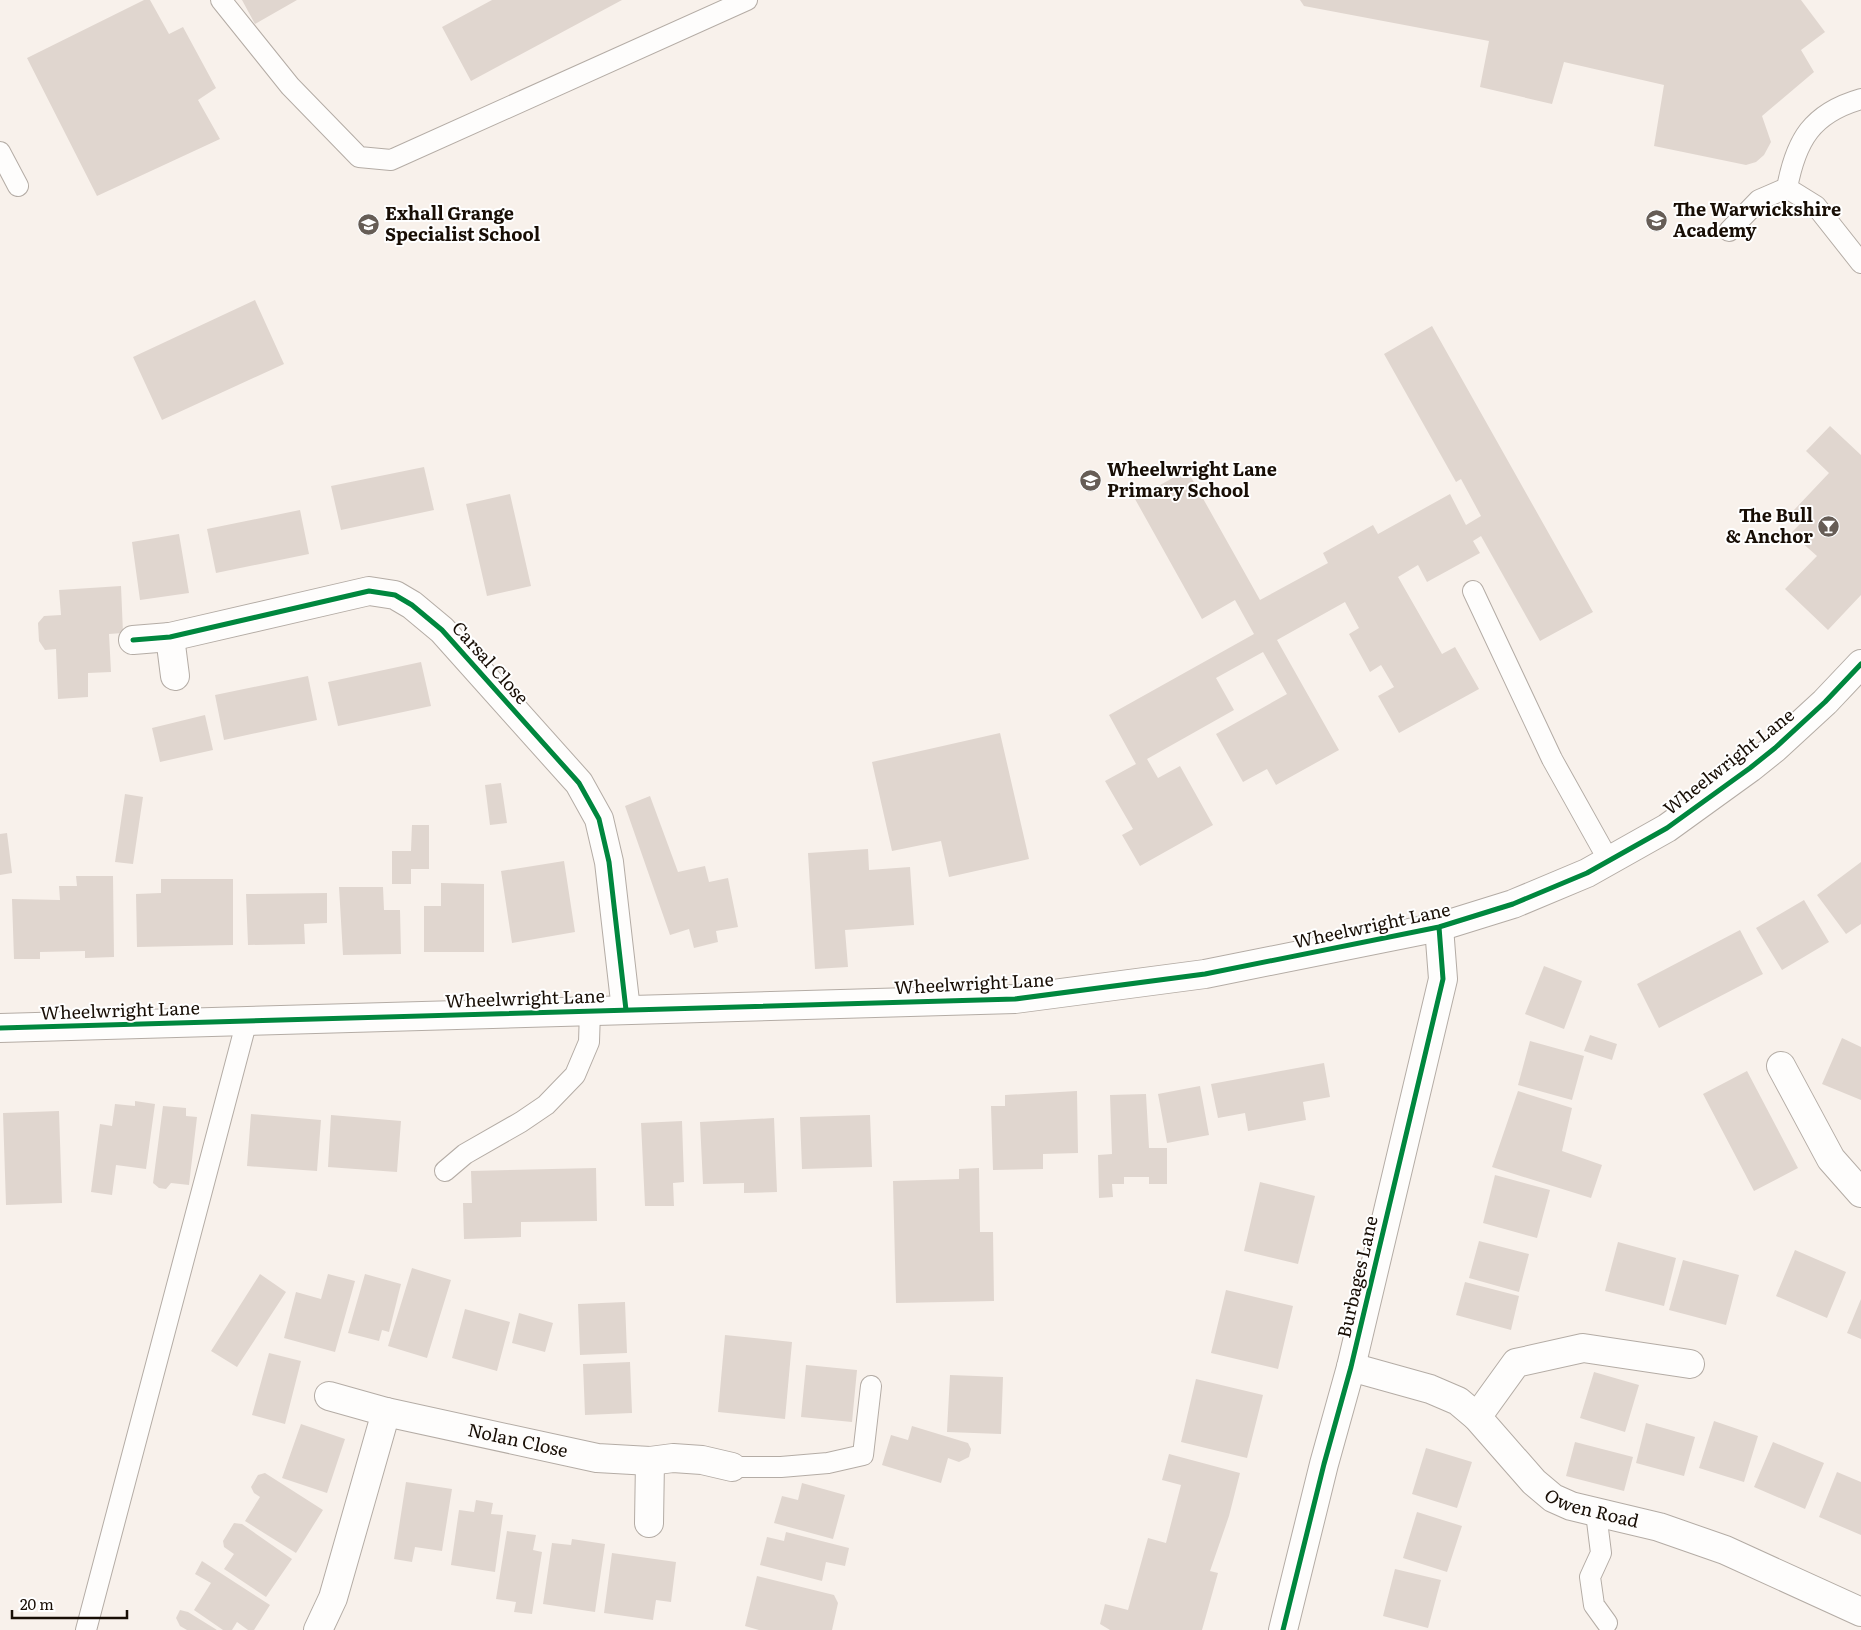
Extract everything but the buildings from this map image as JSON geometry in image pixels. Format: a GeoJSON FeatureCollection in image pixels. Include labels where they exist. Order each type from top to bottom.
{"type":"FeatureCollection","features":[{"type":"Feature","properties":{"kind":"street","name":"Carsal Close"},"geometry":{"type":"LineString","coordinates":[[133,640],[170,638],[369,591],[395,595],[412,604],[442,630],[535,732],[579,783],[599,819],[609,862],[626,1010]]}},
{"type":"Feature","properties":{"kind":"street"},"geometry":{"type":"LineString","coordinates":[[170,638],[175,676]]}},
{"type":"Feature","properties":{"kind":"street","name":"Wheelwright Lane"},"geometry":{"type":"LineString","coordinates":[[0,1028],[1016,998],[1205,974],[1439,927],[1551,890],[1609,861],[1668,828],[1776,748],[1825,702],[1861,664]]}},
{"type":"Feature","properties":{"kind":"street","name":"Burbages Lane"},"geometry":{"type":"LineString","coordinates":[[1283,1630],[1350,1367],[1443,979],[1439,927]]}},
{"type":"Feature","properties":{"kind":"street"},"geometry":{"type":"LineString","coordinates":[[1781,1066],[1831,1159],[1861,1192]]}},
{"type":"Feature","properties":{"kind":"street"},"geometry":{"type":"LineString","coordinates":[[1477,1417],[1516,1364],[1583,1348],[1690,1364]]}},
{"type":"Feature","properties":{"kind":"street","name":"Owen Road"},"geometry":{"type":"LineString","coordinates":[[1350,1367],[1430,1389],[1458,1401],[1477,1417],[1534,1482],[1553,1498],[1571,1506],[1596,1513],[1659,1527],[1725,1550],[1861,1612]]}},
{"type":"Feature","properties":{"kind":"street","name":"Nolan Close"},"geometry":{"type":"LineString","coordinates":[[330,1396],[386,1412],[597,1458],[650,1461],[674,1458],[702,1460],[732,1467]]}},
{"type":"Feature","properties":{"kind":"street"},"geometry":{"type":"LineString","coordinates":[[318,1630],[333,1598],[386,1412]]}},
{"type":"Feature","properties":{"kind":"street"},"geometry":{"type":"LineString","coordinates":[[650,1461],[650,1523]]}},
{"type":"Feature","properties":{"kind":"lane"},"geometry":{"type":"LineString","coordinates":[[221,0],[290,86],[359,157],[391,160],[747,0]]}},
{"type":"Feature","properties":{"kind":"lane"},"geometry":{"type":"LineString","coordinates":[[1787,188],[1792,164],[1800,143],[1814,125],[1832,110],[1861,99]]}},
{"type":"Feature","properties":{"kind":"lane"},"geometry":{"type":"LineString","coordinates":[[0,152],[18,186]]}},
{"type":"Feature","properties":{"kind":"lane"},"geometry":{"type":"LineString","coordinates":[[1729,231],[1759,200],[1787,188]]}},
{"type":"Feature","properties":{"kind":"lane"},"geometry":{"type":"LineString","coordinates":[[1787,188],[1816,206],[1861,263]]}},
{"type":"Feature","properties":{"kind":"lane"},"geometry":{"type":"LineString","coordinates":[[1473,591],[1552,759],[1609,861]]}},
{"type":"Feature","properties":{"kind":"lane"},"geometry":{"type":"LineString","coordinates":[[445,1171],[465,1154],[521,1122],[546,1105],[575,1075],[589,1042],[590,1011]]}},
{"type":"Feature","properties":{"kind":"lane"},"geometry":{"type":"LineString","coordinates":[[86,1630],[246,1020]]}},
{"type":"Feature","properties":{"kind":"lane"},"geometry":{"type":"LineString","coordinates":[[732,1467],[781,1467],[819,1464],[863,1455],[871,1386]]}},
{"type":"Feature","properties":{"kind":"lane"},"geometry":{"type":"LineString","coordinates":[[1596,1513],[1601,1553],[1590,1577],[1594,1605],[1607,1624]]}},
{"type":"Feature","properties":{"kind":"cycle path"},"geometry":{"type":"LineString","coordinates":[[133,640],[170,637],[369,591],[395,595],[412,605],[442,630],[579,783],[599,819],[609,862],[626,1010]]}},
{"type":"Feature","properties":{"kind":"cycle path"},"geometry":{"type":"LineString","coordinates":[[0,1028],[1015,999],[1205,974],[1439,927],[1513,904],[1587,873],[1667,828],[1750,768],[1775,748],[1825,702],[1861,664]]}},
{"type":"Feature","properties":{"kind":"cycle path"},"geometry":{"type":"LineString","coordinates":[[1283,1630],[1324,1464],[1351,1367],[1443,979],[1439,927]]}},
{"type":"Feature","properties":{"kind":"place","name":"The Warwickshire Academy"},"geometry":{"type":"Point","coordinates":[1657,220]}},
{"type":"Feature","properties":{"kind":"place","name":"Exhall Grange Specialist School"},"geometry":{"type":"Point","coordinates":[369,224]}},
{"type":"Feature","properties":{"kind":"place","name":"Wheelwright Lane Primary School"},"geometry":{"type":"Point","coordinates":[1091,480]}},
{"type":"Feature","properties":{"kind":"place","name":"The Bull & Anchor"},"geometry":{"type":"Point","coordinates":[1829,526]}}]}
